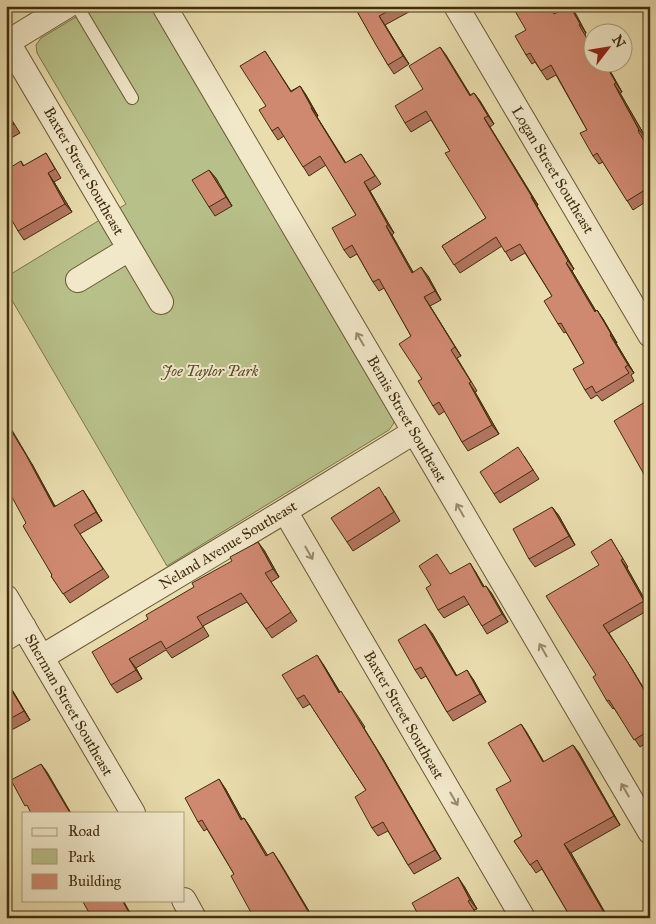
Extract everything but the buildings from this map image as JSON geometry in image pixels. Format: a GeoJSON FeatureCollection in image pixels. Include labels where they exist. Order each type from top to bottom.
{"type":"FeatureCollection","features":[{"type":"Feature","properties":{"kind":"street"},"geometry":{"type":"LineString","coordinates":[[7,41],[67,6]]}},
{"type":"Feature","properties":{"kind":"street","name":"Bemis Street Southeast"},"geometry":{"type":"LineString","coordinates":[[164,6],[650,832]]}},
{"type":"Feature","properties":{"kind":"street","name":"Logan Street Southeast"},"geometry":{"type":"LineString","coordinates":[[456,6],[650,335]]}},
{"type":"Feature","properties":{"kind":"street","name":"Baxter Street Southeast"},"geometry":{"type":"LineString","coordinates":[[7,41],[161,302]]}},
{"type":"Feature","properties":{"kind":"street"},"geometry":{"type":"LineString","coordinates":[[78,280],[129,249]]}},
{"type":"Feature","properties":{"kind":"street","name":"Neland Avenue Southeast"},"geometry":{"type":"LineString","coordinates":[[42,657],[414,432]]}},
{"type":"Feature","properties":{"kind":"street","name":"Baxter Street Southeast"},"geometry":{"type":"LineString","coordinates":[[285,511],[523,918]]}},
{"type":"Feature","properties":{"kind":"street","name":"Sherman Street Southeast"},"geometry":{"type":"LineString","coordinates":[[6,597],[15,633],[42,657],[131,812]]}},
{"type":"Feature","properties":{"kind":"street"},"geometry":{"type":"LineString","coordinates":[[185,902],[194,918]]}},
{"type":"Feature","properties":{"kind":"lane"},"geometry":{"type":"LineString","coordinates":[[77,6],[132,98]]}},
{"type":"Feature","properties":{"kind":"green space","name":"Joe Taylor Park"},"geometry":{"type":"Polygon","coordinates":[[[94,6],[153,6],[394,415],[394,423],[389,430],[167,566],[6,290],[6,277],[126,204],[37,53],[36,45],[41,38],[94,6]]]}}]}
